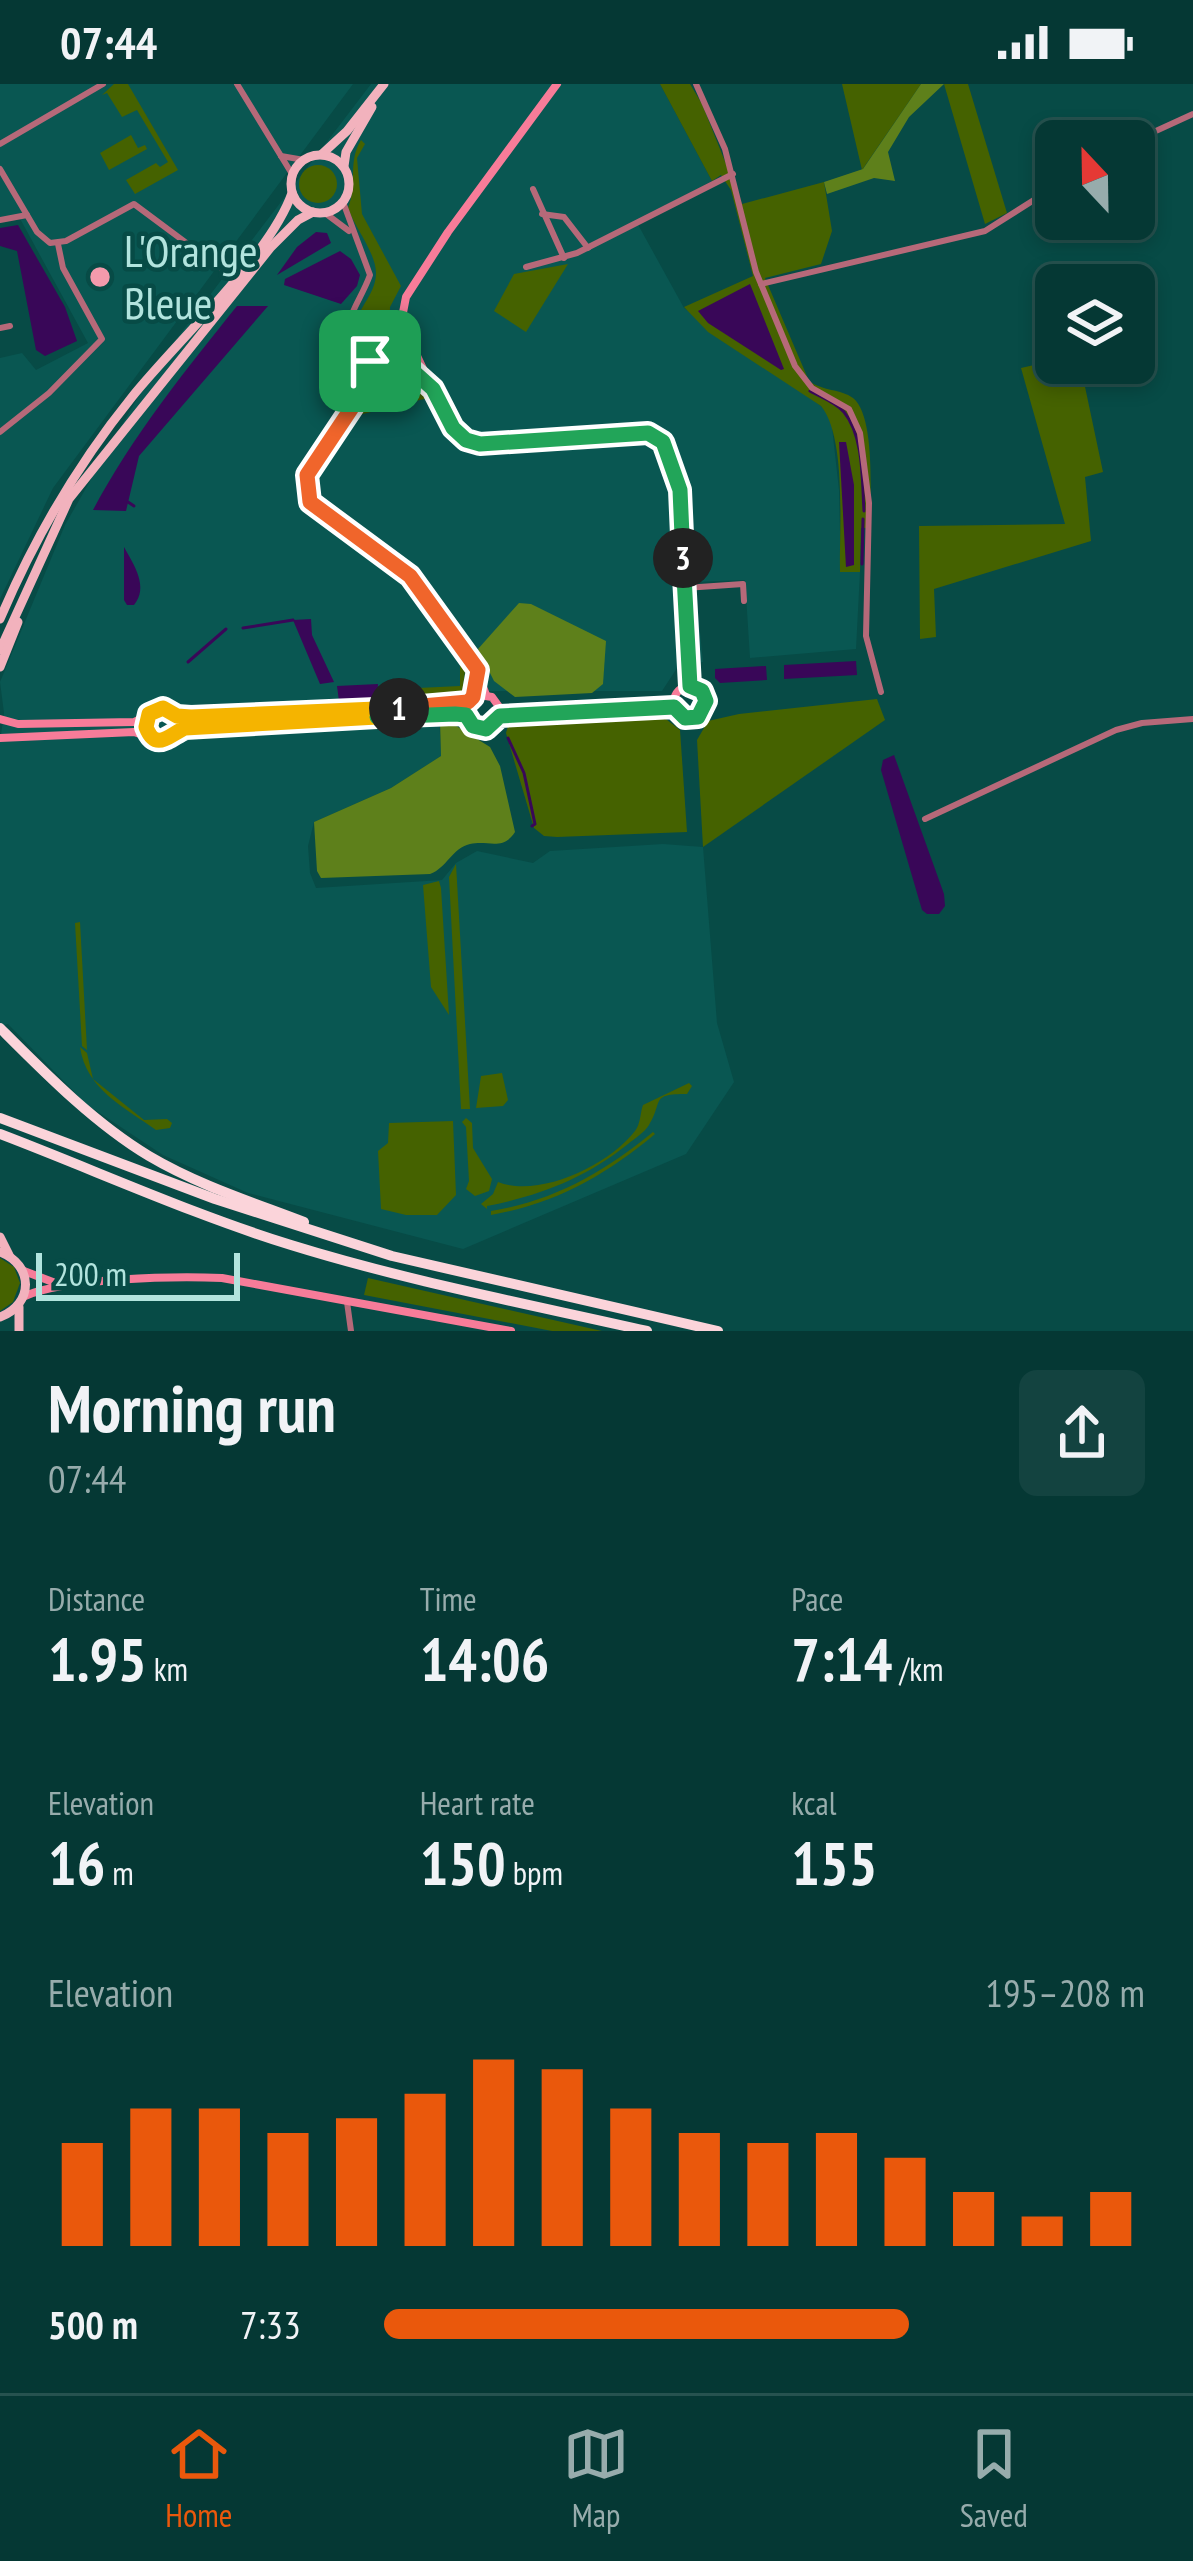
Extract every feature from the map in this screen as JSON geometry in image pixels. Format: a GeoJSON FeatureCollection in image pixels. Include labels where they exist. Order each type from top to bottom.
{"type":"FeatureCollection","features":[{"type":"Feature","properties":{"kind":"highway"},"geometry":{"type":"LineString","coordinates":[[0,1028],[108,1127],[147,1155],[195,1180],[392,1256]]}},
{"type":"Feature","properties":{"kind":"highway"},"geometry":{"type":"LineString","coordinates":[[0,1118],[215,1199],[392,1256],[718,1331]]}},
{"type":"Feature","properties":{"kind":"highway"},"geometry":{"type":"LineString","coordinates":[[0,1137],[219,1221],[369,1268],[647,1331]]}},
{"type":"Feature","properties":{"kind":"main road"},"geometry":{"type":"LineString","coordinates":[[0,619],[80,466],[285,213],[292,174],[304,160],[322,154],[347,131],[385,84]]}},
{"type":"Feature","properties":{"kind":"main road"},"geometry":{"type":"LineString","coordinates":[[0,650],[69,499],[108,445],[271,247],[298,220],[343,202],[350,187],[346,152],[385,84]]}},
{"type":"Feature","properties":{"kind":"main road"},"geometry":{"type":"LineString","coordinates":[[322,154],[344,166]]}},
{"type":"Feature","properties":{"kind":"main road"},"geometry":{"type":"LineString","coordinates":[[292,194],[299,205],[319,213]]}},
{"type":"Feature","properties":{"kind":"main road"},"geometry":{"type":"LineString","coordinates":[[0,637],[40,537]]}},
{"type":"Feature","properties":{"kind":"main road"},"geometry":{"type":"LineString","coordinates":[[0,667],[41,555]]}},
{"type":"Feature","properties":{"kind":"main road"},"geometry":{"type":"LineString","coordinates":[[0,1238],[4,1254],[24,1271],[19,1331]]}},
{"type":"Feature","properties":{"kind":"main road"},"geometry":{"type":"LineString","coordinates":[[0,1317],[22,1301]]}},
{"type":"Feature","properties":{"kind":"street"},"geometry":{"type":"LineString","coordinates":[[0,144],[103,84]]}},
{"type":"Feature","properties":{"kind":"street"},"geometry":{"type":"LineString","coordinates":[[237,84],[292,174]]}},
{"type":"Feature","properties":{"kind":"street"},"geometry":{"type":"LineString","coordinates":[[394,354],[406,297],[557,84]]}},
{"type":"Feature","properties":{"kind":"street"},"geometry":{"type":"LineString","coordinates":[[696,84],[733,174],[760,284],[800,374],[812,388],[849,409],[860,433],[869,503],[866,636],[881,692]]}},
{"type":"Feature","properties":{"kind":"street"},"geometry":{"type":"LineString","coordinates":[[1155,131],[1193,114]]}},
{"type":"Feature","properties":{"kind":"street"},"geometry":{"type":"LineString","coordinates":[[278,156],[304,160]]}},
{"type":"Feature","properties":{"kind":"street"},"geometry":{"type":"LineString","coordinates":[[0,170],[44,240],[58,244],[134,204],[220,268]]}},
{"type":"Feature","properties":{"kind":"street"},"geometry":{"type":"LineString","coordinates":[[526,267],[588,248],[733,174]]}},
{"type":"Feature","properties":{"kind":"street"},"geometry":{"type":"LineString","coordinates":[[532,189],[564,258]]}},
{"type":"Feature","properties":{"kind":"street"},"geometry":{"type":"LineString","coordinates":[[760,284],[985,230],[1035,199]]}},
{"type":"Feature","properties":{"kind":"street"},"geometry":{"type":"LineString","coordinates":[[343,202],[370,274],[349,319],[349,334],[370,361]]}},
{"type":"Feature","properties":{"kind":"street"},"geometry":{"type":"LineString","coordinates":[[319,213],[352,233]]}},
{"type":"Feature","properties":{"kind":"street"},"geometry":{"type":"LineString","coordinates":[[542,214],[564,217],[588,248]]}},
{"type":"Feature","properties":{"kind":"street"},"geometry":{"type":"LineString","coordinates":[[0,220],[27,215]]}},
{"type":"Feature","properties":{"kind":"street"},"geometry":{"type":"LineString","coordinates":[[0,432],[49,393],[103,339],[63,268],[58,244]]}},
{"type":"Feature","properties":{"kind":"street"},"geometry":{"type":"LineString","coordinates":[[0,328],[10,326]]}},
{"type":"Feature","properties":{"kind":"street"},"geometry":{"type":"LineString","coordinates":[[399,335],[411,343],[428,385],[453,428],[466,440],[480,444],[648,433],[663,442],[680,490],[690,686]]}},
{"type":"Feature","properties":{"kind":"street"},"geometry":{"type":"LineString","coordinates":[[378,353],[394,354],[428,385],[410,379],[385,384],[375,380],[370,361],[378,353]]}},
{"type":"Feature","properties":{"kind":"street"},"geometry":{"type":"LineString","coordinates":[[394,381],[401,374],[401,363]]}},
{"type":"Feature","properties":{"kind":"street"},"geometry":{"type":"LineString","coordinates":[[375,380],[314,461],[305,486],[310,502],[410,576],[478,670],[486,694],[497,702],[500,716],[492,727],[482,729],[473,726],[466,715],[478,670]]}},
{"type":"Feature","properties":{"kind":"street"},"geometry":{"type":"LineString","coordinates":[[685,588],[742,584],[744,601]]}},
{"type":"Feature","properties":{"kind":"street"},"geometry":{"type":"LineString","coordinates":[[674,707],[677,692],[690,686]]}},
{"type":"Feature","properties":{"kind":"street"},"geometry":{"type":"LineString","coordinates":[[500,716],[674,707],[685,718],[694,718],[704,711],[705,696],[690,686]]}},
{"type":"Feature","properties":{"kind":"street"},"geometry":{"type":"LineString","coordinates":[[0,719],[18,724],[134,722],[163,708],[177,716],[470,700],[486,694]]}},
{"type":"Feature","properties":{"kind":"street"},"geometry":{"type":"LineString","coordinates":[[0,738],[148,734],[166,741],[179,730],[466,715]]}},
{"type":"Feature","properties":{"kind":"street"},"geometry":{"type":"LineString","coordinates":[[177,716],[179,730]]}},
{"type":"Feature","properties":{"kind":"street"},"geometry":{"type":"LineString","coordinates":[[147,717],[148,734]]}},
{"type":"Feature","properties":{"kind":"street"},"geometry":{"type":"LineString","coordinates":[[925,819],[1103,735],[1142,723],[1193,719]]}},
{"type":"Feature","properties":{"kind":"street"},"geometry":{"type":"LineString","coordinates":[[24,1271],[65,1286]]}},
{"type":"Feature","properties":{"kind":"street"},"geometry":{"type":"LineString","coordinates":[[22,1301],[65,1286],[194,1276],[253,1281],[512,1331]]}},
{"type":"Feature","properties":{"kind":"street"},"geometry":{"type":"LineString","coordinates":[[346,1298],[351,1331]]}},
{"type":"Feature","properties":{"kind":"shaded area"},"geometry":{"type":"Polygon","coordinates":[[[0,84],[353,84],[53,488],[0,599],[0,358],[22,353],[36,370],[88,343],[18,215],[0,217],[0,84]]]}},
{"type":"Feature","properties":{"kind":"shaded area"},"geometry":{"type":"Polygon","coordinates":[[[371,84],[660,84],[712,181],[636,221],[684,308],[821,406],[831,418],[841,572],[860,572],[856,649],[750,658],[745,580],[695,582],[703,662],[679,665],[662,691],[438,691],[441,756],[391,788],[314,822],[308,846],[316,888],[442,880],[456,863],[477,851],[533,863],[550,851],[663,844],[703,847],[717,1023],[734,1082],[686,1154],[463,1249],[248,1193],[163,1155],[86,1104],[8,1024],[0,1026],[0,742],[4,713],[0,682],[65,525],[155,367],[371,84]]]}},
{"type":"Feature","properties":{"kind":"shaded area"},"geometry":{"type":"Polygon","coordinates":[[[18,225],[65,307],[77,341],[45,356],[36,350],[17,251],[0,246],[0,228],[18,225]]]}},
{"type":"Feature","properties":{"kind":"shaded area"},"geometry":{"type":"Polygon","coordinates":[[[316,232],[327,233],[331,243],[277,275],[297,247],[316,232]]]}},
{"type":"Feature","properties":{"kind":"shaded area"},"geometry":{"type":"Polygon","coordinates":[[[340,251],[360,275],[341,304],[284,285],[285,279],[340,251]]]}},
{"type":"Feature","properties":{"kind":"shaded area"},"geometry":{"type":"Polygon","coordinates":[[[750,284],[784,369],[708,323],[698,311],[750,284]]]}},
{"type":"Feature","properties":{"kind":"shaded area"},"geometry":{"type":"Polygon","coordinates":[[[237,306],[268,306],[139,456],[126,511],[93,510],[142,430],[237,306]]]}},
{"type":"Feature","properties":{"kind":"shaded area"},"geometry":{"type":"Polygon","coordinates":[[[839,442],[846,442],[854,485],[854,565],[846,567],[839,442]]]}},
{"type":"Feature","properties":{"kind":"shaded area"},"geometry":{"type":"Polygon","coordinates":[[[124,547],[140,583],[134,605],[124,600],[124,547]]]}},
{"type":"Feature","properties":{"kind":"shaded area"},"geometry":{"type":"Polygon","coordinates":[[[311,619],[312,635],[334,682],[320,684],[293,620],[311,619]]]}},
{"type":"Feature","properties":{"kind":"shaded area"},"geometry":{"type":"Polygon","coordinates":[[[856,661],[857,675],[784,679],[784,665],[856,661]]]}},
{"type":"Feature","properties":{"kind":"shaded area"},"geometry":{"type":"Polygon","coordinates":[[[766,666],[767,680],[720,683],[715,678],[715,669],[766,666]]]}},
{"type":"Feature","properties":{"kind":"shaded area"},"geometry":{"type":"Polygon","coordinates":[[[378,684],[377,698],[339,701],[337,686],[378,684]]]}},
{"type":"Feature","properties":{"kind":"shaded area"},"geometry":{"type":"Polygon","coordinates":[[[894,755],[944,894],[945,906],[939,914],[922,910],[881,770],[883,760],[894,755]]]}},
{"type":"Feature","properties":{"kind":"green space"},"geometry":{"type":"Polygon","coordinates":[[[114,84],[128,84],[178,170],[135,194],[126,180],[156,163],[160,167],[168,162],[137,110],[122,117],[107,93],[102,95],[114,84]]]}},
{"type":"Feature","properties":{"kind":"green space"},"geometry":{"type":"Polygon","coordinates":[[[660,84],[690,84],[742,204],[824,182],[832,231],[821,264],[765,278],[809,381],[853,398],[865,422],[870,528],[861,528],[860,572],[840,572],[838,462],[821,406],[708,332],[684,307],[753,276],[731,190],[721,175],[712,181],[660,84]]]}},
{"type":"Feature","properties":{"kind":"green space"},"geometry":{"type":"Polygon","coordinates":[[[842,84],[921,84],[862,170],[842,84]]]}},
{"type":"Feature","properties":{"kind":"green space"},"geometry":{"type":"Polygon","coordinates":[[[921,84],[944,84],[909,117],[888,152],[895,181],[874,178],[827,194],[824,182],[863,169],[921,84]]]}},
{"type":"Feature","properties":{"kind":"green space"},"geometry":{"type":"Polygon","coordinates":[[[944,84],[968,84],[1007,213],[985,224],[944,84]]]}},
{"type":"Feature","properties":{"kind":"green space"},"geometry":{"type":"Polygon","coordinates":[[[131,135],[138,148],[145,145],[147,149],[109,170],[100,153],[131,135]]]}},
{"type":"Feature","properties":{"kind":"green space"},"geometry":{"type":"Polygon","coordinates":[[[361,140],[365,144],[357,158],[362,214],[401,286],[390,307],[389,333],[378,342],[372,335],[373,344],[365,347],[355,338],[355,328],[376,273],[348,208],[354,157],[361,140]]]}},
{"type":"Feature","properties":{"kind":"green space"},"geometry":{"type":"Polygon","coordinates":[[[318,165],[331,171],[337,184],[331,197],[318,203],[305,197],[299,184],[305,171],[318,165]]]}},
{"type":"Feature","properties":{"kind":"green space"},"geometry":{"type":"Polygon","coordinates":[[[568,264],[526,332],[494,311],[514,274],[568,264]]]}},
{"type":"Feature","properties":{"kind":"green space"},"geometry":{"type":"Polygon","coordinates":[[[1035,365],[1035,384],[1084,384],[1103,472],[1085,477],[1091,541],[934,589],[936,637],[920,639],[919,526],[1065,524],[1021,368],[1035,365]]]}},
{"type":"Feature","properties":{"kind":"green space"},"geometry":{"type":"Polygon","coordinates":[[[410,387],[428,398],[359,415],[353,426],[349,424],[372,397],[410,387]]]}},
{"type":"Feature","properties":{"kind":"green space"},"geometry":{"type":"Polygon","coordinates":[[[519,603],[531,604],[606,641],[603,684],[592,693],[515,697],[494,681],[478,649],[519,603]]]}},
{"type":"Feature","properties":{"kind":"green space"},"geometry":{"type":"Polygon","coordinates":[[[460,660],[465,671],[462,694],[403,699],[397,689],[460,686],[460,660]]]}},
{"type":"Feature","properties":{"kind":"green space"},"geometry":{"type":"Polygon","coordinates":[[[877,699],[885,720],[703,847],[697,740],[708,721],[877,699]]]}},
{"type":"Feature","properties":{"kind":"green space"},"geometry":{"type":"Polygon","coordinates":[[[453,707],[453,711],[193,724],[192,720],[453,707]]]}},
{"type":"Feature","properties":{"kind":"green space"},"geometry":{"type":"Polygon","coordinates":[[[662,716],[680,730],[687,832],[557,837],[544,836],[534,828],[506,733],[508,726],[662,716]]]}},
{"type":"Feature","properties":{"kind":"green space"},"geometry":{"type":"Polygon","coordinates":[[[440,722],[450,722],[490,747],[500,766],[515,832],[500,843],[464,846],[430,874],[321,878],[314,822],[391,788],[441,756],[440,722]]]}},
{"type":"Feature","properties":{"kind":"green space"},"geometry":{"type":"Polygon","coordinates":[[[456,864],[470,1109],[461,1109],[449,877],[456,864]]]}},
{"type":"Feature","properties":{"kind":"green space"},"geometry":{"type":"Polygon","coordinates":[[[439,881],[449,1015],[431,987],[423,885],[439,881]]]}},
{"type":"Feature","properties":{"kind":"green space"},"geometry":{"type":"Polygon","coordinates":[[[80,922],[87,1050],[82,1046],[75,923],[80,922]]]}},
{"type":"Feature","properties":{"kind":"green space"},"geometry":{"type":"Polygon","coordinates":[[[80,1047],[87,1053],[93,1078],[84,1062],[80,1047]]]}},
{"type":"Feature","properties":{"kind":"green space"},"geometry":{"type":"Polygon","coordinates":[[[502,1073],[508,1100],[503,1106],[476,1108],[481,1076],[502,1073]]]}},
{"type":"Feature","properties":{"kind":"green space"},"geometry":{"type":"Polygon","coordinates":[[[94,1080],[144,1120],[167,1119],[170,1128],[156,1130],[108,1096],[94,1080]]]}},
{"type":"Feature","properties":{"kind":"green space"},"geometry":{"type":"Polygon","coordinates":[[[689,1083],[687,1094],[662,1097],[645,1130],[596,1167],[525,1197],[487,1209],[481,1204],[498,1182],[533,1186],[591,1167],[635,1131],[643,1105],[689,1083]]]}},
{"type":"Feature","properties":{"kind":"green space"},"geometry":{"type":"Polygon","coordinates":[[[466,1118],[472,1123],[473,1148],[492,1179],[489,1191],[475,1196],[466,1189],[466,1127],[462,1122],[466,1118]]]}},
{"type":"Feature","properties":{"kind":"green space"},"geometry":{"type":"Polygon","coordinates":[[[453,1121],[456,1195],[437,1215],[381,1209],[378,1151],[388,1143],[389,1123],[453,1121]]]}},
{"type":"Feature","properties":{"kind":"green space"},"geometry":{"type":"Polygon","coordinates":[[[653,1132],[618,1162],[579,1186],[491,1215],[491,1211],[577,1183],[653,1132]]]}},
{"type":"Feature","properties":{"kind":"green space"},"geometry":{"type":"Polygon","coordinates":[[[0,1258],[14,1267],[20,1283],[13,1302],[0,1311],[0,1258]]]}},
{"type":"Feature","properties":{"kind":"green space"},"geometry":{"type":"Polygon","coordinates":[[[368,1278],[602,1331],[552,1331],[364,1295],[368,1278]]]}},
{"type":"Feature","properties":{"kind":"waterway"},"geometry":{"type":"LineString","coordinates":[[810,391],[837,405],[851,422],[861,459],[864,511]]}},
{"type":"Feature","properties":{"kind":"waterway"},"geometry":{"type":"LineString","coordinates":[[128,502],[134,506]]}},
{"type":"Feature","properties":{"kind":"waterway"},"geometry":{"type":"LineString","coordinates":[[862,564],[863,519]]}},
{"type":"Feature","properties":{"kind":"waterway"},"geometry":{"type":"LineString","coordinates":[[243,628],[293,620]]}},
{"type":"Feature","properties":{"kind":"waterway"},"geometry":{"type":"LineString","coordinates":[[188,662],[226,629]]}},
{"type":"Feature","properties":{"kind":"waterway"},"geometry":{"type":"LineString","coordinates":[[517,709],[657,703]]}},
{"type":"Feature","properties":{"kind":"waterway"},"geometry":{"type":"LineString","coordinates":[[508,738],[524,773],[532,826]]}},
{"type":"Feature","properties":{"kind":"place","name":"L'Orange Bleue"},"geometry":{"type":"Point","coordinates":[100,277]}},
{"type":"Feature","properties":{"kind":"route"},"geometry":{"type":"LineString","coordinates":[[384,351],[394,354],[433,389],[453,428],[466,440],[480,444],[648,433],[663,442],[680,490],[690,686],[705,696],[701,714],[685,718],[674,707],[500,716],[492,727],[482,729],[468,722],[466,715],[455,714],[191,727],[166,741],[151,737],[146,720],[159,708],[191,717],[455,704],[473,697],[478,670],[415,580],[317,510],[305,486],[314,461],[375,380],[370,361],[384,351]]}}]}
